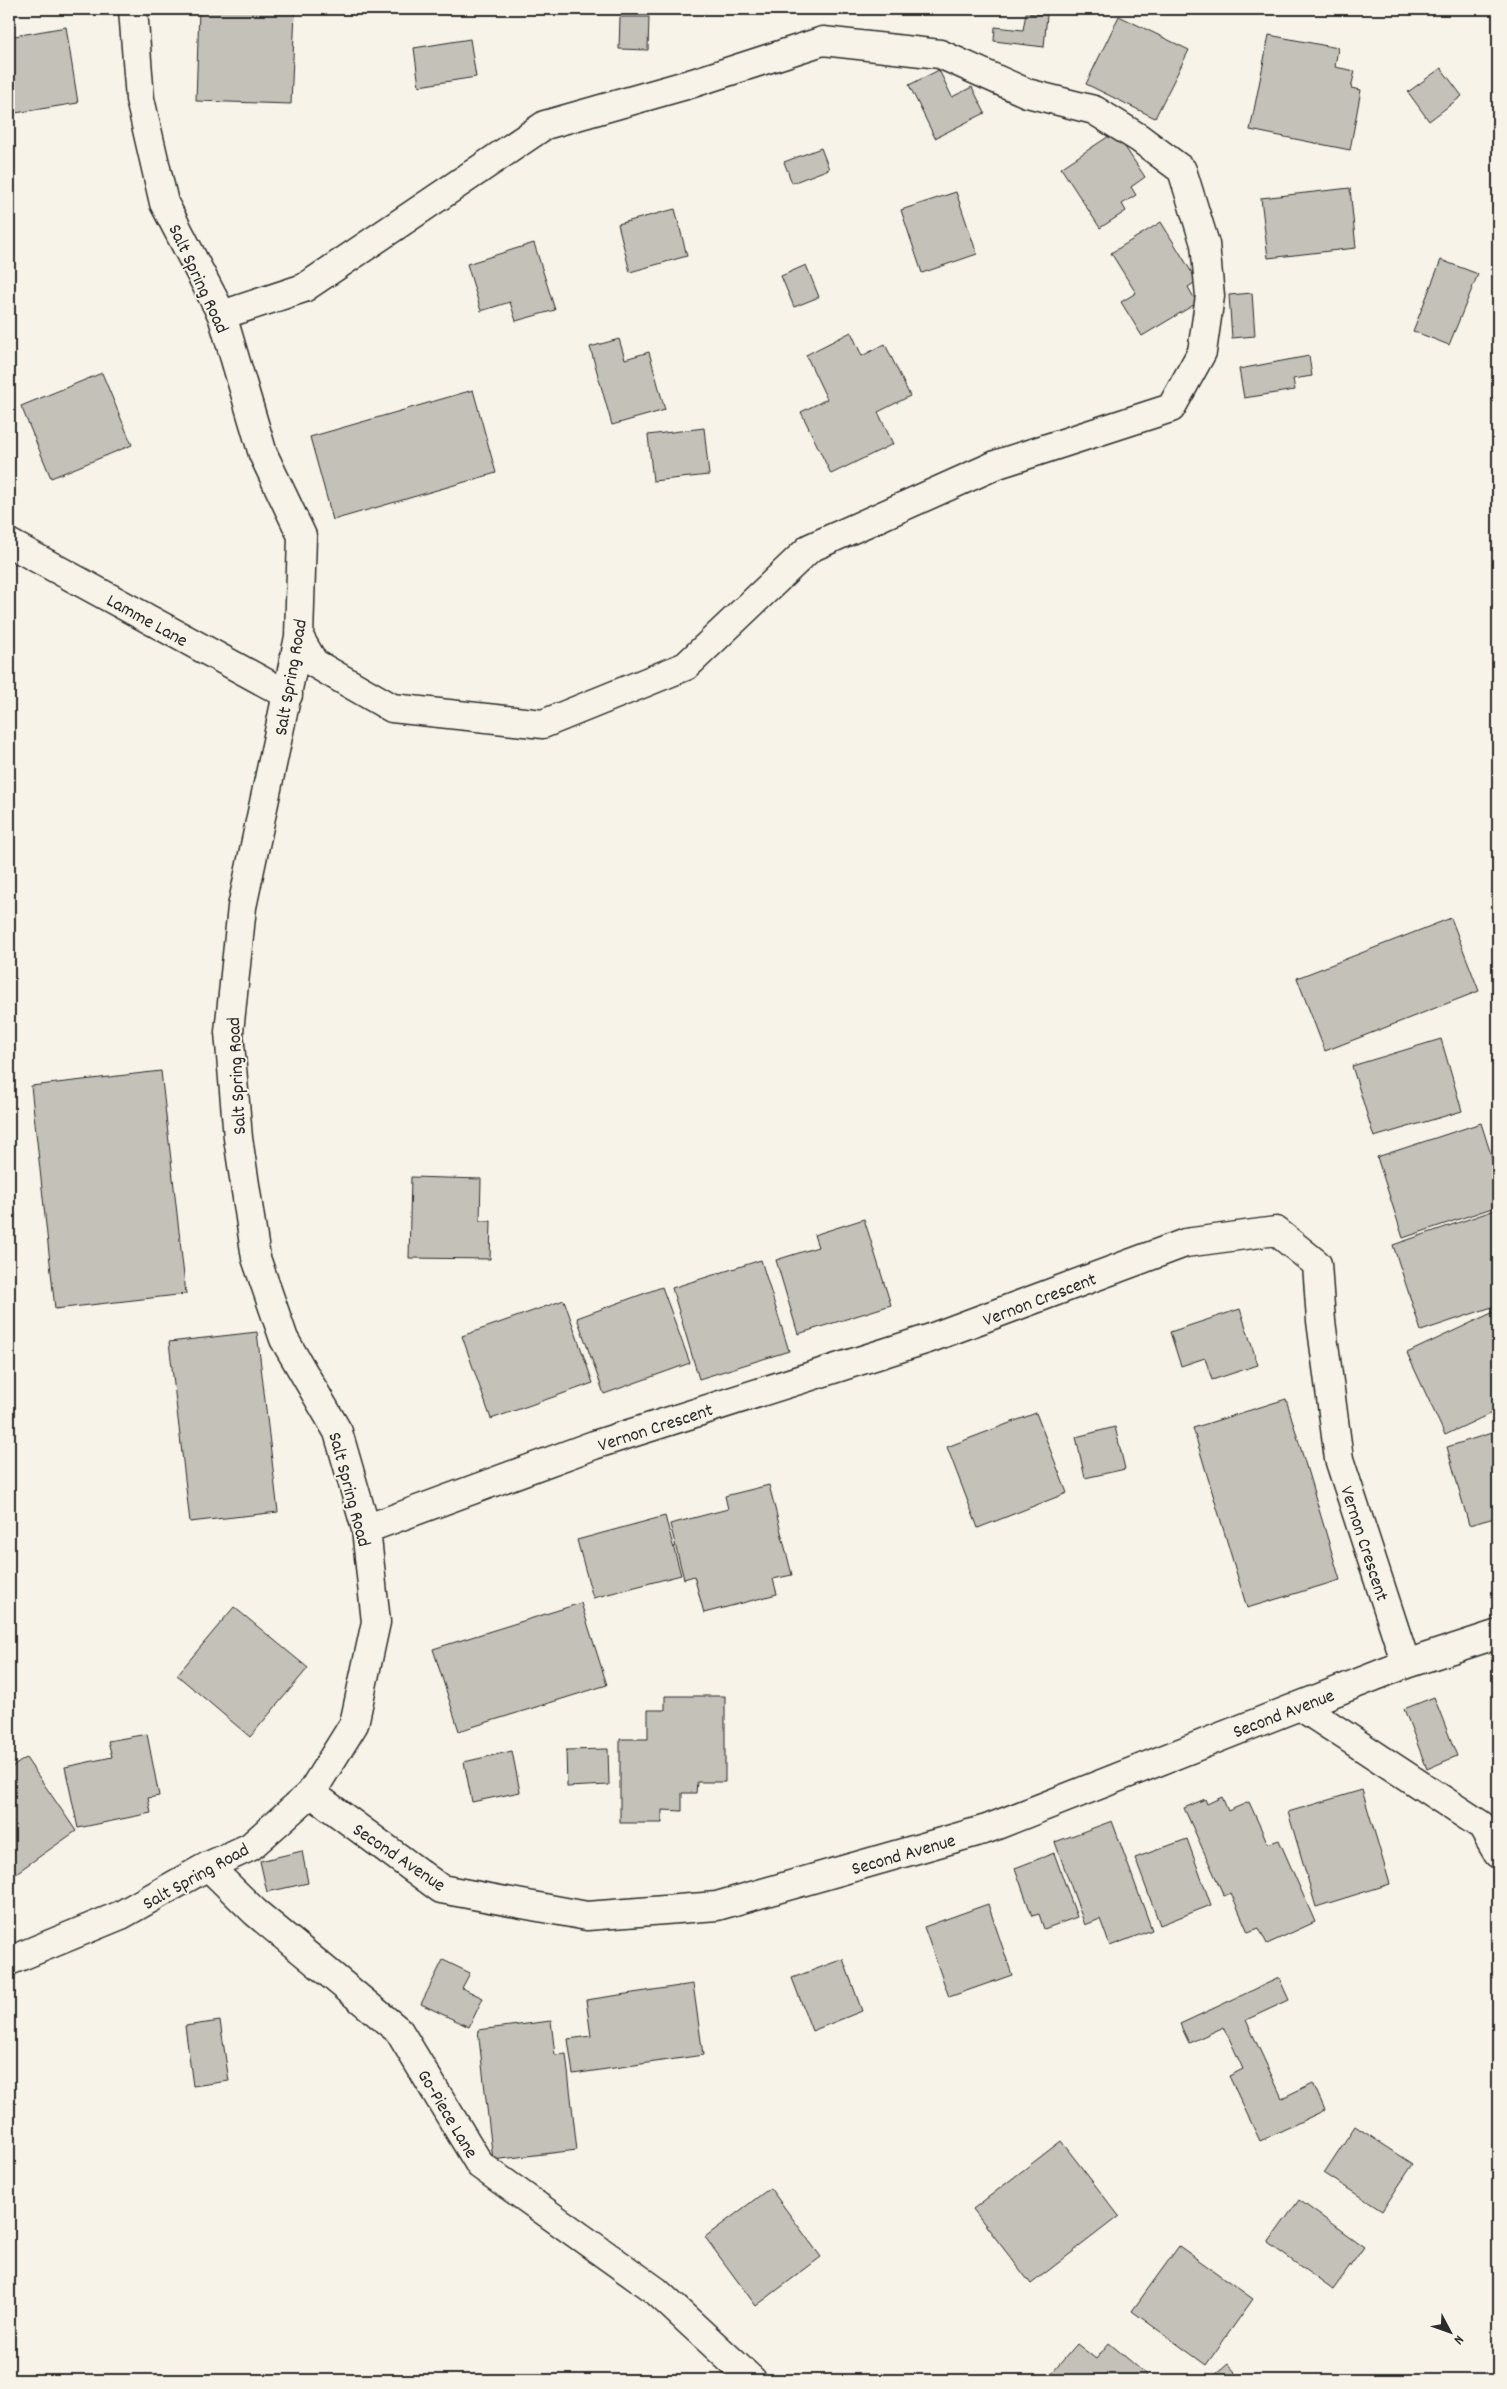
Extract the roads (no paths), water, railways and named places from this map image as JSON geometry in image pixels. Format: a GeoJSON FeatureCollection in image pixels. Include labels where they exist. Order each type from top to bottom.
{"type":"FeatureCollection","features":[{"type":"Feature","properties":{"kind":"street","name":"Salt Spring Road"},"geometry":{"type":"LineString","coordinates":[[9,1961],[121,1915],[208,1866],[250,1847],[311,1793],[354,1724],[376,1622],[366,1529],[338,1432],[284,1339],[256,1258],[238,1138],[229,1032],[242,907],[299,637],[302,536],[262,454],[222,315],[164,203],[140,99],[133,9]]}},
{"type":"Feature","properties":{"kind":"street"},"geometry":{"type":"LineString","coordinates":[[222,315],[304,288],[545,125],[693,83],[823,41],[940,54],[1027,93],[1094,110],[1139,138],[1182,170],[1205,244],[1210,296],[1202,352],[1172,408],[998,464],[810,548],[686,666],[543,724],[392,708],[314,663],[299,637]]}},
{"type":"Feature","properties":{"kind":"street","name":"Lamme Lane"},"geometry":{"type":"LineString","coordinates":[[9,543],[288,696]]}},
{"type":"Feature","properties":{"kind":"street","name":"Vernon Crescent"},"geometry":{"type":"LineString","coordinates":[[366,1529],[594,1445],[928,1339],[1185,1243],[1276,1231],[1317,1264],[1321,1320],[1339,1459],[1406,1664]]}},
{"type":"Feature","properties":{"kind":"street","name":"Second Avenue"},"geometry":{"type":"LineString","coordinates":[[311,1793],[441,1889],[587,1916],[717,1906],[987,1829],[1406,1664],[1498,1634]]}},
{"type":"Feature","properties":{"kind":"street"},"geometry":{"type":"LineString","coordinates":[[1300,1706],[1481,1825],[1498,1854]]}},
{"type":"Feature","properties":{"kind":"street","name":"Go-Piece Lane"},"geometry":{"type":"LineString","coordinates":[[208,1866],[255,1912],[400,2031],[480,2165],[656,2291],[752,2380]]}}]}
